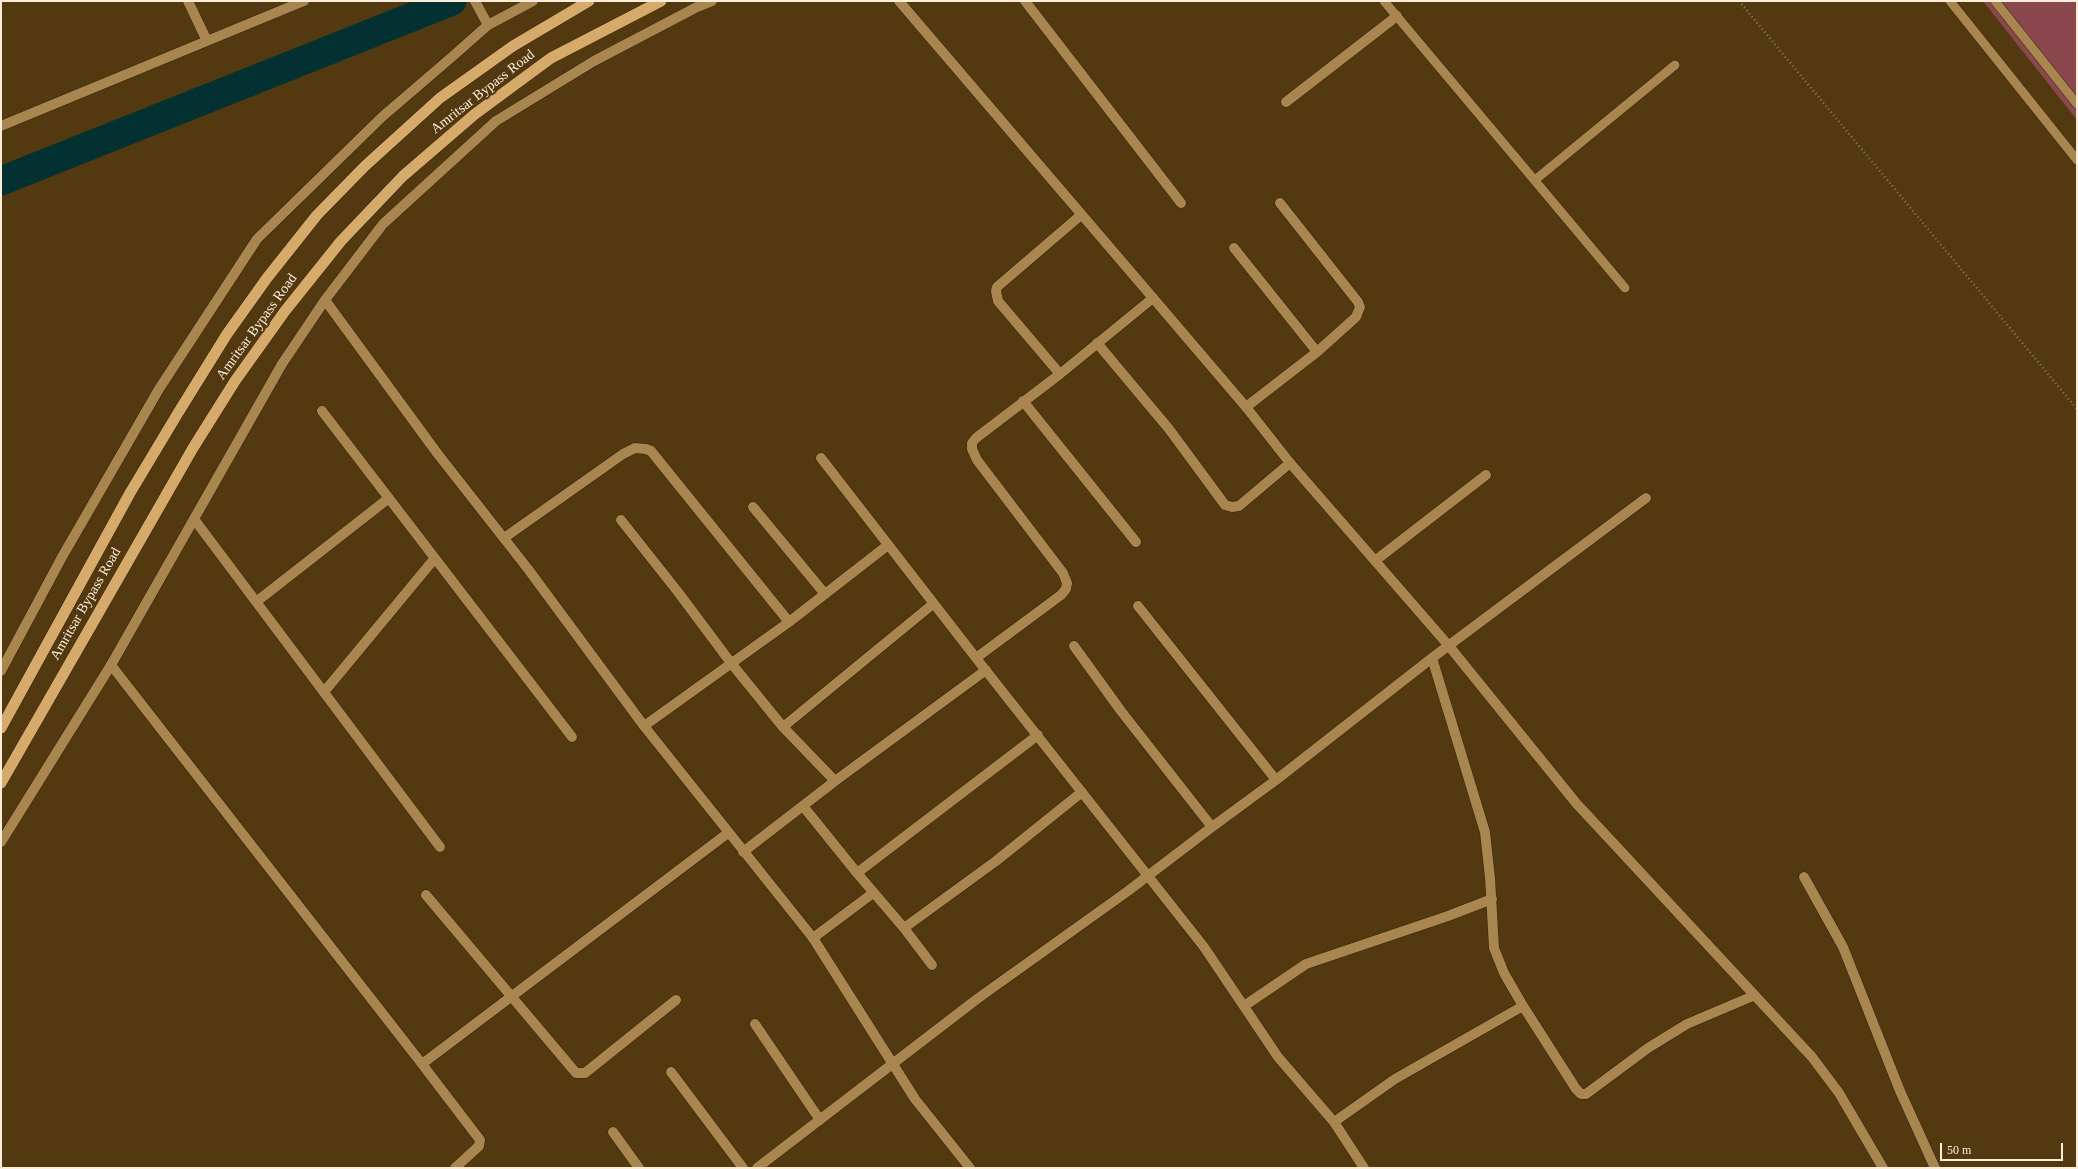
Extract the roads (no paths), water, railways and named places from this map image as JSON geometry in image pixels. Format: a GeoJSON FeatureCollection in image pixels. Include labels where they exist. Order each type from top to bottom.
{"type":"FeatureCollection","features":[{"type":"Feature","properties":{"kind":"highway","name":"Amritsar Bypass Road"},"geometry":{"type":"LineString","coordinates":[[1,728],[130,493],[178,413],[232,328],[267,278],[317,215],[365,166],[440,98],[512,46],[589,1]]}},
{"type":"Feature","properties":{"kind":"highway","name":"Amritsar Bypass Road"},"geometry":{"type":"LineString","coordinates":[[1,784],[193,448],[235,381],[280,317],[340,241],[403,176],[475,114],[551,58],[661,1]]}},
{"type":"Feature","properties":{"kind":"street"},"geometry":{"type":"LineString","coordinates":[[188,1],[207,40]]}},
{"type":"Feature","properties":{"kind":"street"},"geometry":{"type":"LineString","coordinates":[[1,126],[304,1]]}},
{"type":"Feature","properties":{"kind":"street"},"geometry":{"type":"LineString","coordinates":[[475,1],[485,21]]}},
{"type":"Feature","properties":{"kind":"street"},"geometry":{"type":"LineString","coordinates":[[1,671],[62,557],[159,389],[257,239],[382,117],[485,21],[533,1]]}},
{"type":"Feature","properties":{"kind":"street"},"geometry":{"type":"LineString","coordinates":[[1,842],[111,665],[282,364],[325,300],[383,224],[496,121],[594,61],[697,7],[712,1]]}},
{"type":"Feature","properties":{"kind":"street"},"geometry":{"type":"LineString","coordinates":[[899,1],[1246,407],[1290,463],[1376,560],[1449,646],[1576,803],[1826,1075],[1839,1093],[1883,1168]]}},
{"type":"Feature","properties":{"kind":"street"},"geometry":{"type":"LineString","coordinates":[[1025,1],[1181,203]]}},
{"type":"Feature","properties":{"kind":"street"},"geometry":{"type":"LineString","coordinates":[[1286,102],[1397,16]]}},
{"type":"Feature","properties":{"kind":"street"},"geometry":{"type":"LineString","coordinates":[[1246,407],[1317,352],[1356,317],[1360,307],[1358,302],[1280,203]]}},
{"type":"Feature","properties":{"kind":"street"},"geometry":{"type":"LineString","coordinates":[[1060,374],[998,301],[996,291],[998,287],[1081,215]]}},
{"type":"Feature","properties":{"kind":"street"},"geometry":{"type":"LineString","coordinates":[[1234,248],[1317,352]]}},
{"type":"Feature","properties":{"kind":"street"},"geometry":{"type":"LineString","coordinates":[[976,658],[1061,595],[1066,589],[1067,583],[1063,573],[977,460],[972,449],[972,443],[976,438],[1060,374],[1153,298]]}},
{"type":"Feature","properties":{"kind":"street"},"geometry":{"type":"LineString","coordinates":[[325,300],[437,453],[504,538],[644,726],[813,938],[892,1065],[915,1099],[970,1168]]}},
{"type":"Feature","properties":{"kind":"street"},"geometry":{"type":"LineString","coordinates":[[1097,343],[1169,429],[1225,505],[1232,507],[1239,506],[1290,463]]}},
{"type":"Feature","properties":{"kind":"street"},"geometry":{"type":"LineString","coordinates":[[1023,401],[1136,542]]}},
{"type":"Feature","properties":{"kind":"street"},"geometry":{"type":"LineString","coordinates":[[322,412],[572,737]]}},
{"type":"Feature","properties":{"kind":"street"},"geometry":{"type":"LineString","coordinates":[[504,538],[623,454],[635,448],[646,449],[651,451],[748,569],[789,622]]}},
{"type":"Feature","properties":{"kind":"street"},"geometry":{"type":"LineString","coordinates":[[821,458],[933,604],[1204,947],[1278,1057],[1334,1122],[1364,1168]]}},
{"type":"Feature","properties":{"kind":"street"},"geometry":{"type":"LineString","coordinates":[[1376,560],[1486,475]]}},
{"type":"Feature","properties":{"kind":"street"},"geometry":{"type":"LineString","coordinates":[[256,602],[389,498]]}},
{"type":"Feature","properties":{"kind":"street"},"geometry":{"type":"LineString","coordinates":[[757,1168],[977,999],[1128,891],[1147,875],[1276,780],[1432,658],[1646,498]]}},
{"type":"Feature","properties":{"kind":"street"},"geometry":{"type":"LineString","coordinates":[[753,507],[825,594]]}},
{"type":"Feature","properties":{"kind":"street"},"geometry":{"type":"LineString","coordinates":[[194,520],[440,847]]}},
{"type":"Feature","properties":{"kind":"street"},"geometry":{"type":"LineString","coordinates":[[621,520],[678,592],[731,663],[783,727],[834,781]]}},
{"type":"Feature","properties":{"kind":"street"},"geometry":{"type":"LineString","coordinates":[[644,726],[789,622],[888,545]]}},
{"type":"Feature","properties":{"kind":"street"},"geometry":{"type":"LineString","coordinates":[[324,692],[435,558]]}},
{"type":"Feature","properties":{"kind":"street"},"geometry":{"type":"LineString","coordinates":[[783,727],[933,604]]}},
{"type":"Feature","properties":{"kind":"street"},"geometry":{"type":"LineString","coordinates":[[1138,606],[1276,780]]}},
{"type":"Feature","properties":{"kind":"street"},"geometry":{"type":"LineString","coordinates":[[1074,646],[1121,711],[1212,827]]}},
{"type":"Feature","properties":{"kind":"street"},"geometry":{"type":"LineString","coordinates":[[1432,658],[1485,832],[1492,899],[1494,948],[1504,973],[1523,1006],[1576,1089],[1581,1094],[1586,1094],[1648,1048],[1687,1024],[1753,996]]}},
{"type":"Feature","properties":{"kind":"street"},"geometry":{"type":"LineString","coordinates":[[111,665],[480,1140],[479,1146],[455,1168]]}},
{"type":"Feature","properties":{"kind":"street"},"geometry":{"type":"LineString","coordinates":[[743,852],[834,781],[986,670]]}},
{"type":"Feature","properties":{"kind":"street"},"geometry":{"type":"LineString","coordinates":[[857,873],[1038,735]]}},
{"type":"Feature","properties":{"kind":"street"},"geometry":{"type":"LineString","coordinates":[[904,928],[996,861],[1082,792]]}},
{"type":"Feature","properties":{"kind":"street"},"geometry":{"type":"LineString","coordinates":[[803,806],[873,893],[904,928],[932,965]]}},
{"type":"Feature","properties":{"kind":"street"},"geometry":{"type":"LineString","coordinates":[[422,1064],[728,833]]}},
{"type":"Feature","properties":{"kind":"street"},"geometry":{"type":"LineString","coordinates":[[1804,877],[1843,947],[1900,1091],[1935,1168]]}},
{"type":"Feature","properties":{"kind":"street"},"geometry":{"type":"LineString","coordinates":[[813,938],[873,893]]}},
{"type":"Feature","properties":{"kind":"street"},"geometry":{"type":"LineString","coordinates":[[426,895],[571,1068],[580,1074],[586,1073],[676,1000]]}},
{"type":"Feature","properties":{"kind":"street"},"geometry":{"type":"LineString","coordinates":[[1244,1006],[1306,964],[1448,916],[1492,899]]}},
{"type":"Feature","properties":{"kind":"street"},"geometry":{"type":"LineString","coordinates":[[1334,1122],[1395,1079],[1523,1006]]}},
{"type":"Feature","properties":{"kind":"street"},"geometry":{"type":"LineString","coordinates":[[755,1024],[820,1120]]}},
{"type":"Feature","properties":{"kind":"street"},"geometry":{"type":"LineString","coordinates":[[671,1072],[743,1168]]}},
{"type":"Feature","properties":{"kind":"street"},"geometry":{"type":"LineString","coordinates":[[613,1132],[639,1168]]}},
{"type":"Feature","properties":{"kind":"lane"},"geometry":{"type":"LineString","coordinates":[[1384,1],[1625,288]]}},
{"type":"Feature","properties":{"kind":"lane"},"geometry":{"type":"LineString","coordinates":[[1950,1],[2077,160]]}},
{"type":"Feature","properties":{"kind":"lane"},"geometry":{"type":"LineString","coordinates":[[1995,1],[2077,104]]}},
{"type":"Feature","properties":{"kind":"lane"},"geometry":{"type":"LineString","coordinates":[[1535,180],[1675,65]]}},
{"type":"Feature","properties":{"kind":"waterway"},"geometry":{"type":"LineString","coordinates":[[1,181],[452,1]]}}]}
